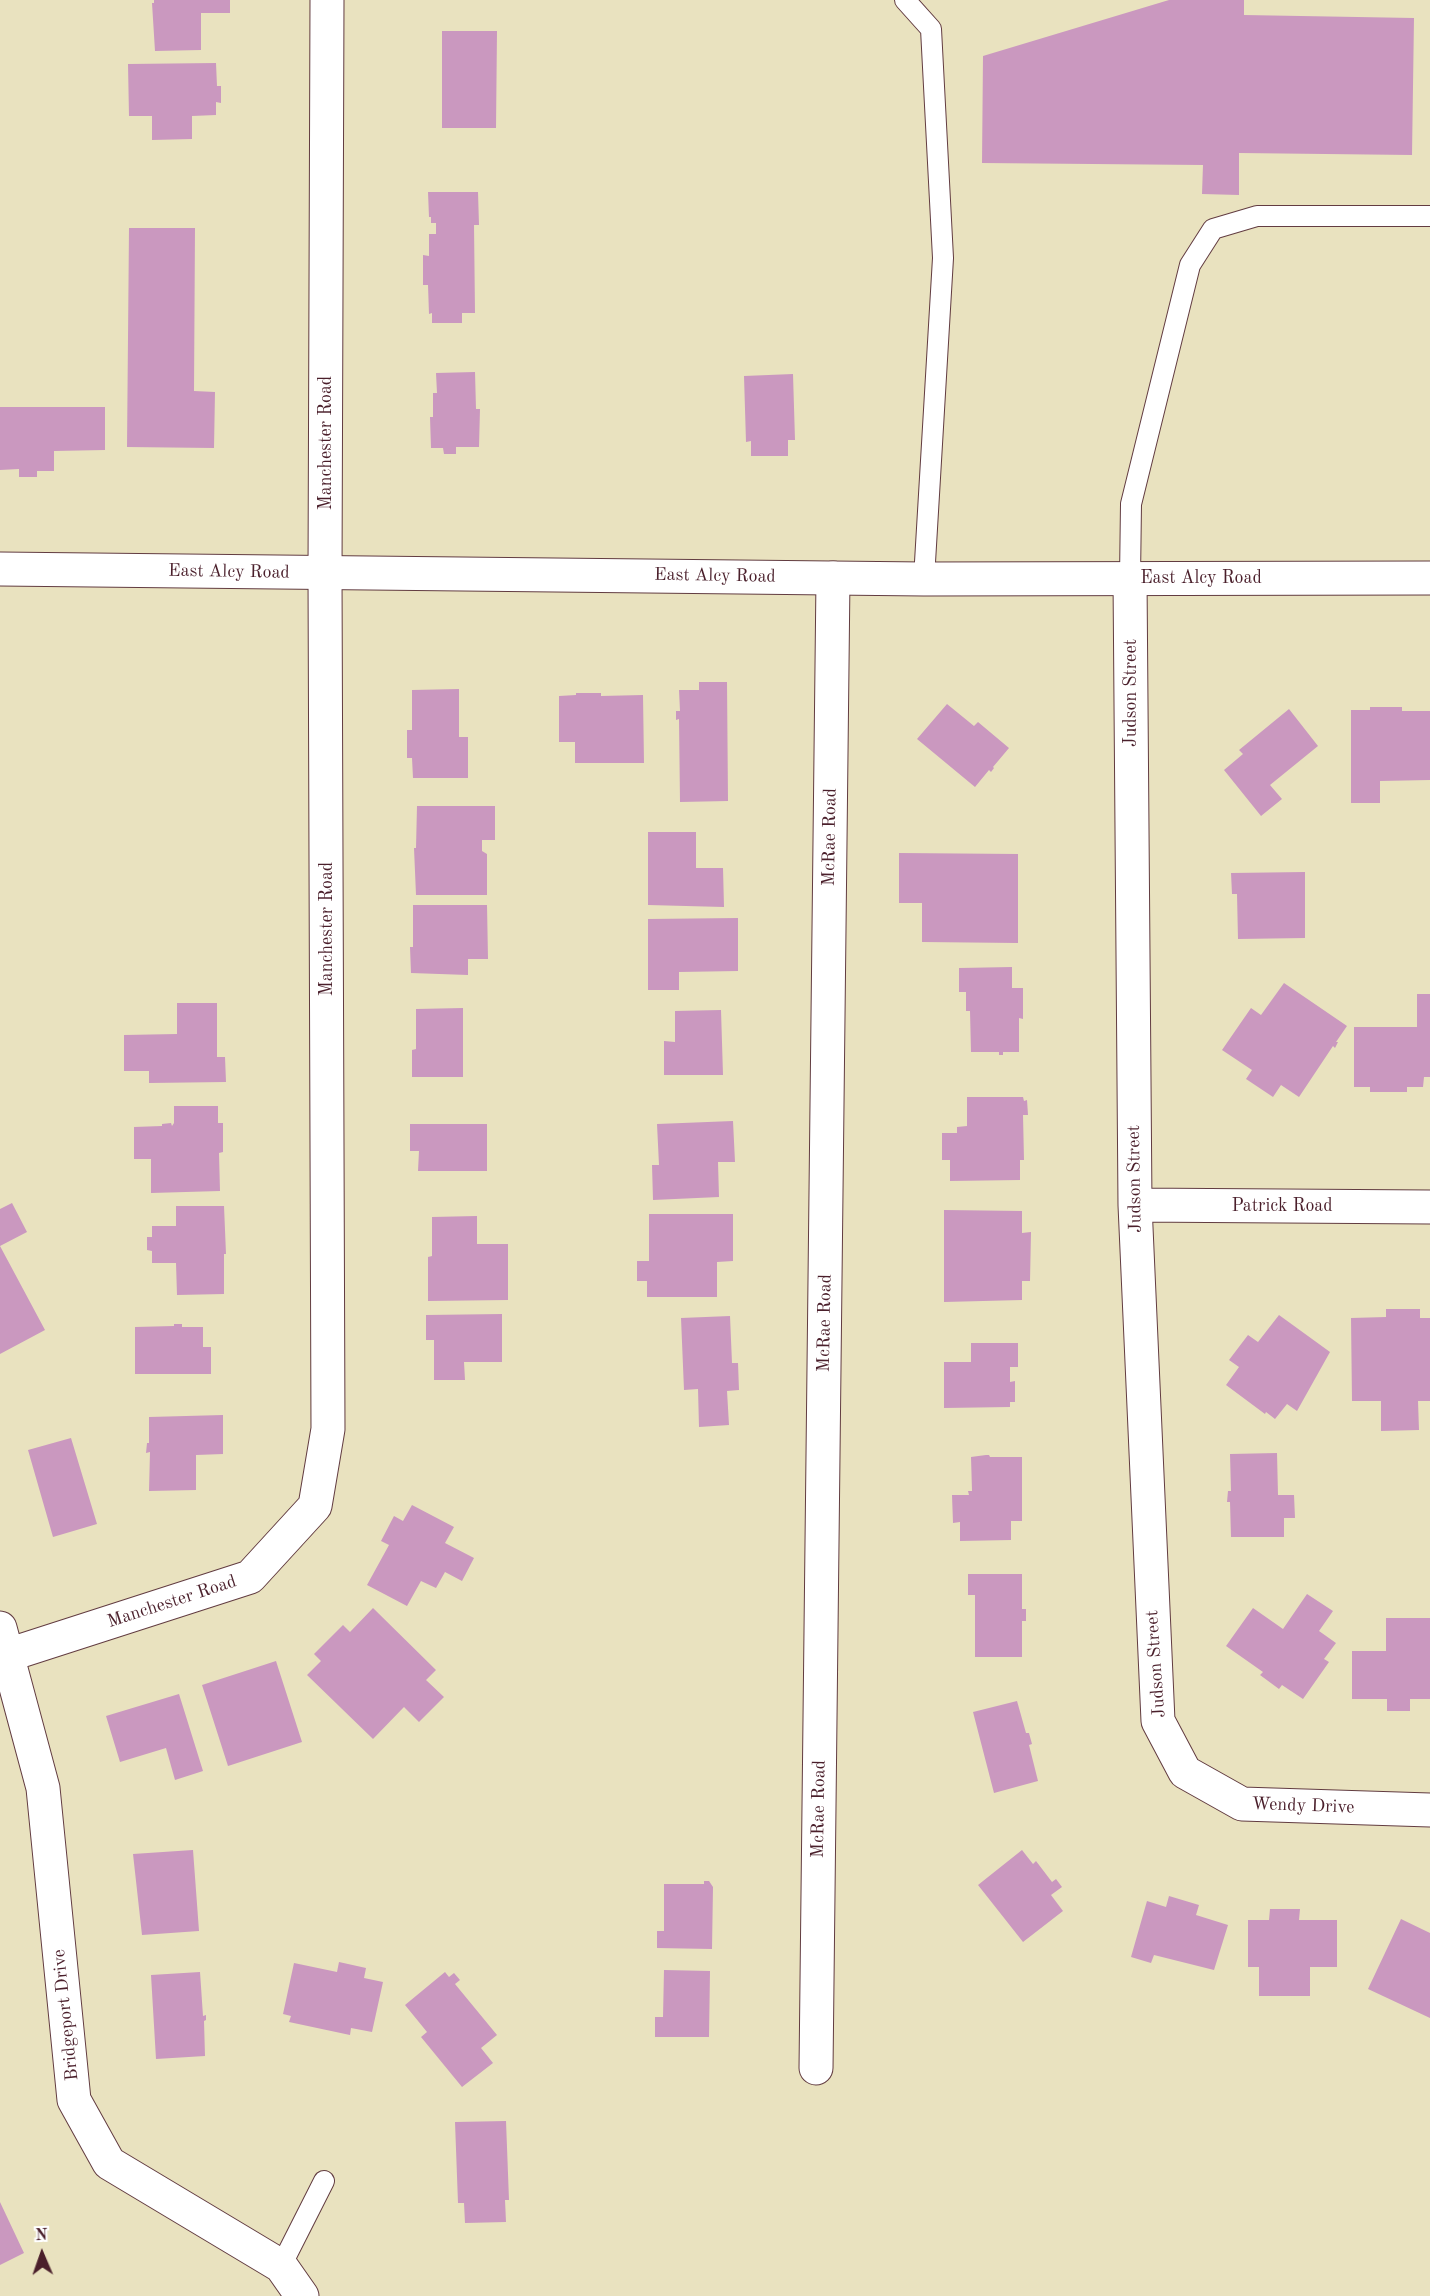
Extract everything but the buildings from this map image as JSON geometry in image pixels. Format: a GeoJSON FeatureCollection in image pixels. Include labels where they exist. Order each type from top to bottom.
{"type":"FeatureCollection","features":[{"type":"Feature","properties":{"kind":"street","name":"Manchester Road"},"geometry":{"type":"LineString","coordinates":[[4,1641],[250,1577],[315,1506],[328,1429],[325,573],[327,0]]}},
{"type":"Feature","properties":{"kind":"street","name":"East Alcy Road"},"geometry":{"type":"LineString","coordinates":[[0,569],[924,579],[1430,578]]}},
{"type":"Feature","properties":{"kind":"street","name":"McRae Road"},"geometry":{"type":"LineString","coordinates":[[816,2068],[833,578]]}},
{"type":"Feature","properties":{"kind":"street","name":"Judson Street"},"geometry":{"type":"LineString","coordinates":[[1130,579],[1135,1205],[1158,1721],[1185,1772]]}},
{"type":"Feature","properties":{"kind":"street","name":"Patrick Road"},"geometry":{"type":"LineString","coordinates":[[1135,1205],[1430,1207]]}},
{"type":"Feature","properties":{"kind":"street","name":"Bridgeport Drive"},"geometry":{"type":"LineString","coordinates":[[4,1641],[43,1788],[74,2100],[109,2163],[281,2266],[302,2296]]}},
{"type":"Feature","properties":{"kind":"street","name":"Wendy Drive"},"geometry":{"type":"LineString","coordinates":[[1185,1772],[1242,1804],[1430,1810]]}},
{"type":"Feature","properties":{"kind":"lane"},"geometry":{"type":"LineString","coordinates":[[905,0],[931,29],[943,258],[924,579]]}},
{"type":"Feature","properties":{"kind":"lane"},"geometry":{"type":"LineString","coordinates":[[1130,579],[1131,504],[1190,265],[1214,229],[1257,216],[1430,216]]}},
{"type":"Feature","properties":{"kind":"lane"},"geometry":{"type":"LineString","coordinates":[[281,2266],[324,2181]]}}]}
